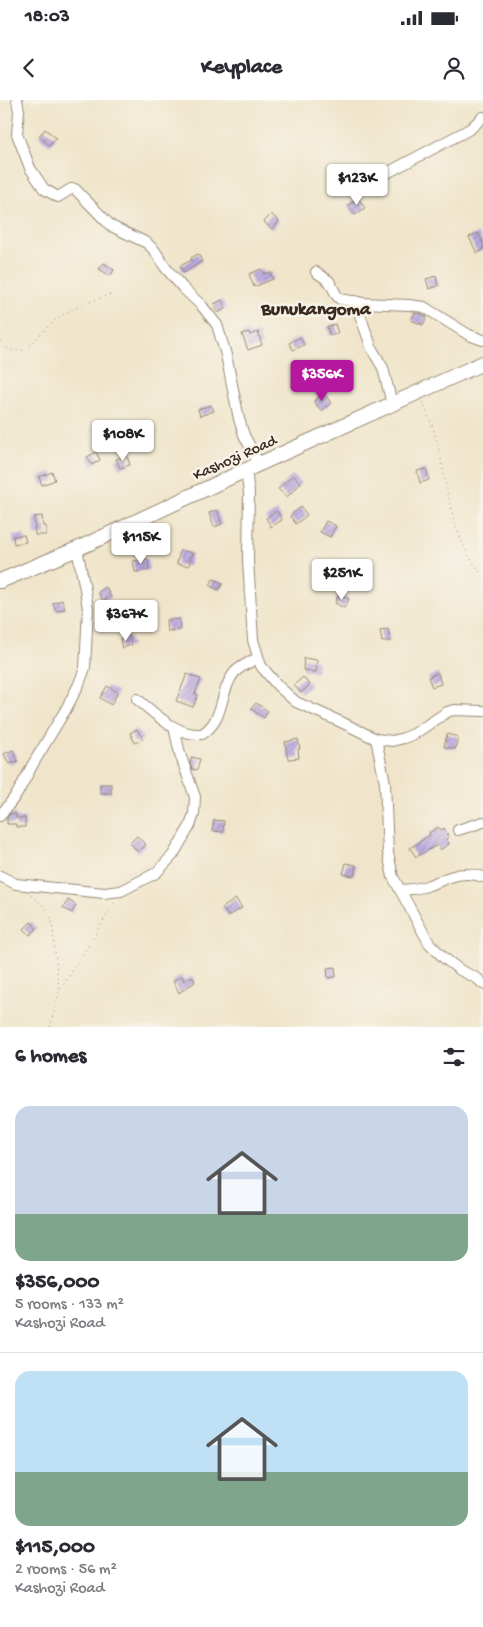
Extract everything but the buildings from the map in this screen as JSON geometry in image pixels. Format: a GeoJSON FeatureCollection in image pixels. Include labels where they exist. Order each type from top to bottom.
{"type":"FeatureCollection","features":[{"type":"Feature","properties":{"kind":"main road","name":"Kashozi Road"},"geometry":{"type":"LineString","coordinates":[[0,581],[77,549],[483,363]]}},
{"type":"Feature","properties":{"kind":"street"},"geometry":{"type":"LineString","coordinates":[[17,100],[19,111],[18,134],[30,168],[44,190],[58,197],[71,189],[75,189],[111,226],[148,243],[165,267],[202,306],[217,325],[226,355],[239,419],[253,467],[249,493],[248,560],[253,640],[258,658],[266,672],[296,702],[376,739],[392,741],[404,738],[414,734],[447,712],[454,710],[483,711]]}},
{"type":"Feature","properties":{"kind":"street"},"geometry":{"type":"LineString","coordinates":[[388,172],[470,129],[483,117]]}},
{"type":"Feature","properties":{"kind":"street"},"geometry":{"type":"LineString","coordinates":[[316,272],[329,281],[340,298],[364,303],[424,307],[469,335],[483,340]]}},
{"type":"Feature","properties":{"kind":"street"},"geometry":{"type":"LineString","coordinates":[[355,301],[372,350],[383,368],[392,404]]}},
{"type":"Feature","properties":{"kind":"street"},"geometry":{"type":"LineString","coordinates":[[0,816],[17,794],[66,709],[79,684],[84,668],[88,609],[77,549]]}},
{"type":"Feature","properties":{"kind":"street"},"geometry":{"type":"LineString","coordinates":[[137,699],[185,733],[202,734],[213,726],[218,717],[226,690],[234,673],[240,667],[258,658]]}},
{"type":"Feature","properties":{"kind":"street"},"geometry":{"type":"LineString","coordinates":[[0,876],[16,884],[40,888],[104,893],[121,891],[156,873],[173,855],[190,826],[194,814],[194,797],[180,754],[174,727]]}},
{"type":"Feature","properties":{"kind":"street"},"geometry":{"type":"LineString","coordinates":[[376,739],[385,783],[388,853],[394,877],[429,943],[444,958],[483,984]]}},
{"type":"Feature","properties":{"kind":"street"},"geometry":{"type":"LineString","coordinates":[[458,830],[483,822]]}},
{"type":"Feature","properties":{"kind":"street"},"geometry":{"type":"LineString","coordinates":[[401,890],[428,886],[455,874],[468,873],[483,877]]}},
{"type":"Feature","properties":{"kind":"path"},"geometry":{"type":"LineString","coordinates":[[0,341],[5,348],[10,350],[25,350],[42,332],[70,311],[111,294]]}},
{"type":"Feature","properties":{"kind":"path"},"geometry":{"type":"LineString","coordinates":[[419,392],[436,437],[450,505],[458,531],[473,565],[483,576]]}},
{"type":"Feature","properties":{"kind":"path"},"geometry":{"type":"LineString","coordinates":[[16,884],[43,905],[49,913],[54,936],[59,992]]}},
{"type":"Feature","properties":{"kind":"path"},"geometry":{"type":"LineString","coordinates":[[50,1027],[59,992],[105,920],[121,891]]}},
{"type":"Feature","properties":{"kind":"district","name":"Bunukangoma"},"geometry":{"type":"Point","coordinates":[316,307]}}]}
